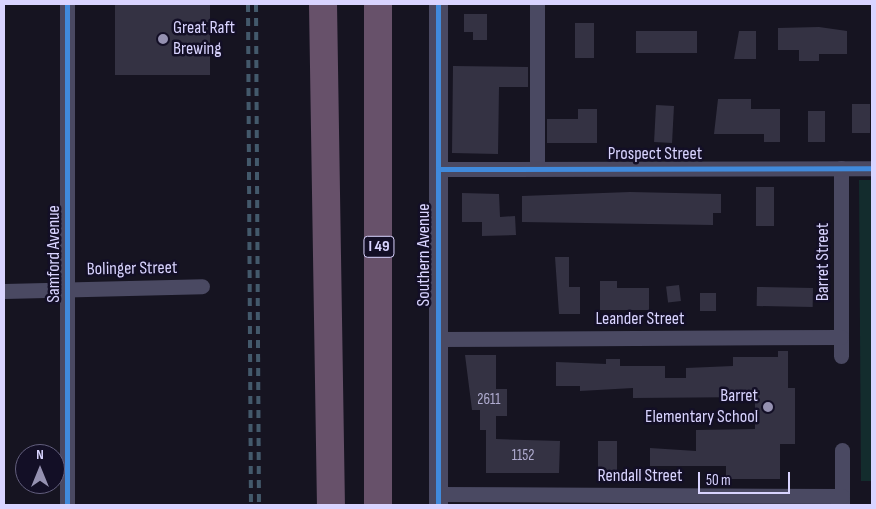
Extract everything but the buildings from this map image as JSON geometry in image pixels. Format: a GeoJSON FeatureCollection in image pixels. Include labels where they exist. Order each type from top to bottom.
{"type":"FeatureCollection","features":[{"type":"Feature","properties":{"kind":"highway"},"geometry":{"type":"LineString","coordinates":[[323,4],[331,505]]}},
{"type":"Feature","properties":{"kind":"highway","name":"I 49"},"geometry":{"type":"LineString","coordinates":[[378,4],[378,500]]}},
{"type":"Feature","properties":{"kind":"highway"},"geometry":{"type":"LineString","coordinates":[[322,505],[330,474]]}},
{"type":"Feature","properties":{"kind":"street","name":"Samford Avenue"},"geometry":{"type":"LineString","coordinates":[[67,4],[67,505]]}},
{"type":"Feature","properties":{"kind":"street","name":"Southern Avenue"},"geometry":{"type":"LineString","coordinates":[[438,4],[438,500]]}},
{"type":"Feature","properties":{"kind":"street"},"geometry":{"type":"LineString","coordinates":[[537,4],[537,168]]}},
{"type":"Feature","properties":{"kind":"street","name":"Prospect Street"},"geometry":{"type":"LineString","coordinates":[[438,168],[872,168]]}},
{"type":"Feature","properties":{"kind":"street","name":"Barret Street"},"geometry":{"type":"LineString","coordinates":[[841,168],[841,356]]}},
{"type":"Feature","properties":{"kind":"street","name":"Bolinger Street"},"geometry":{"type":"LineString","coordinates":[[4,291],[202,286]]}},
{"type":"Feature","properties":{"kind":"street","name":"Leander Street"},"geometry":{"type":"LineString","coordinates":[[438,339],[841,337]]}},
{"type":"Feature","properties":{"kind":"street"},"geometry":{"type":"LineString","coordinates":[[842,450],[842,500]]}},
{"type":"Feature","properties":{"kind":"street","name":"Rendall Street"},"geometry":{"type":"LineString","coordinates":[[438,500],[842,500]]}},
{"type":"Feature","properties":{"kind":"green space"},"geometry":{"type":"Polygon","coordinates":[[[859,180],[872,180],[872,481],[861,481],[859,180]]]}},
{"type":"Feature","properties":{"kind":"railway"},"geometry":{"type":"LineString","coordinates":[[248,4],[251,505]]}},
{"type":"Feature","properties":{"kind":"railway"},"geometry":{"type":"LineString","coordinates":[[256,4],[259,505]]}},
{"type":"Feature","properties":{"kind":"cycle path"},"geometry":{"type":"LineString","coordinates":[[67,4],[67,505]]}},
{"type":"Feature","properties":{"kind":"cycle path"},"geometry":{"type":"LineString","coordinates":[[438,4],[438,505]]}},
{"type":"Feature","properties":{"kind":"cycle path"},"geometry":{"type":"LineString","coordinates":[[438,169],[872,168]]}},
{"type":"Feature","properties":{"kind":"place","name":"Great Raft Brewing"},"geometry":{"type":"Point","coordinates":[163,39]}},
{"type":"Feature","properties":{"kind":"place","name":"Barret Elementary School"},"geometry":{"type":"Point","coordinates":[768,407]}}]}
